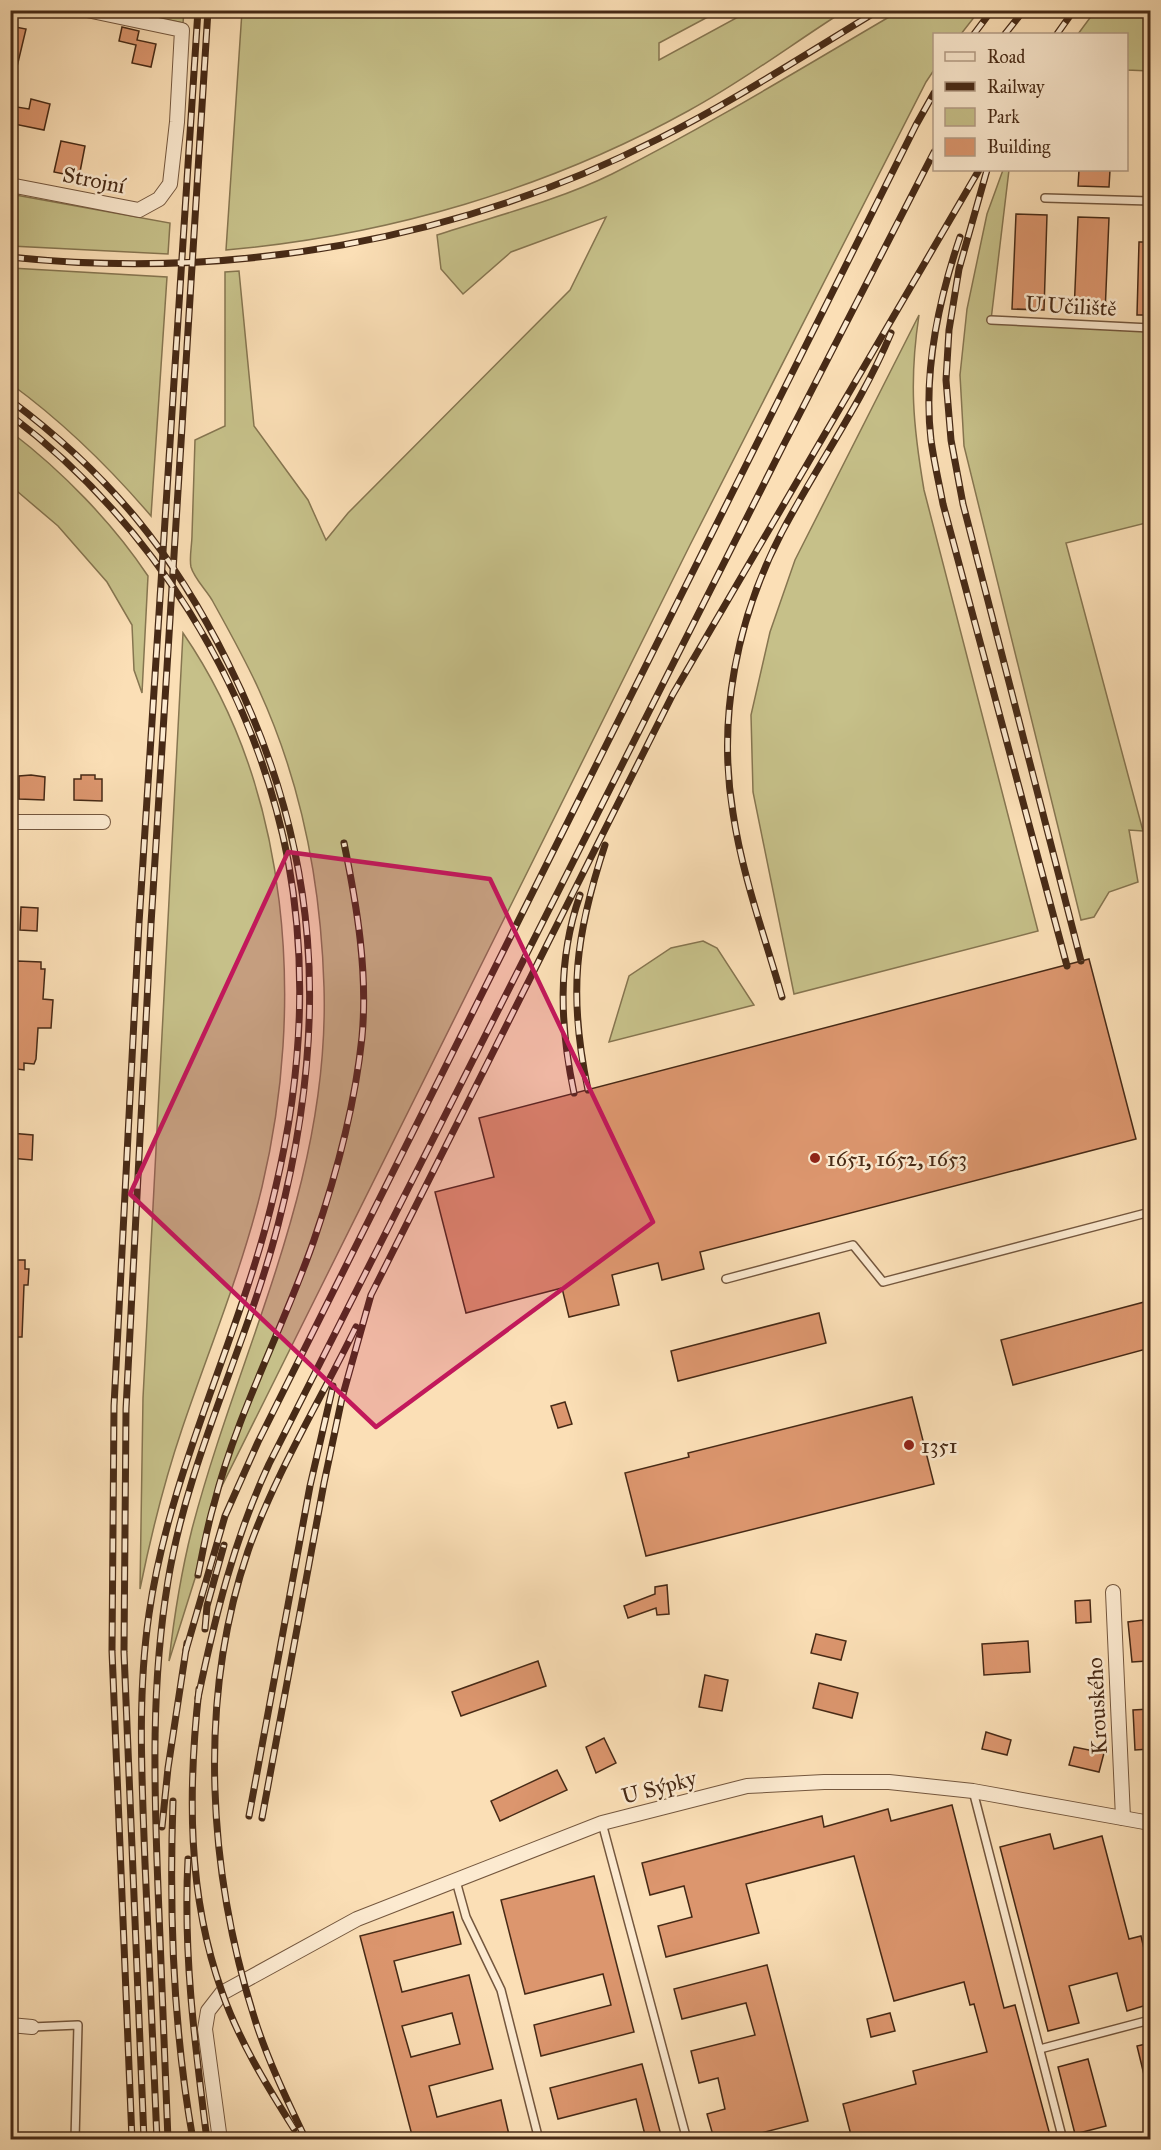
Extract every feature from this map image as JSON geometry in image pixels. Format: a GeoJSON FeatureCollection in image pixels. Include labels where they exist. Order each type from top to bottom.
{"type":"FeatureCollection","features":[{"type":"Feature","properties":{"kind":"street","name":"Strojní"},"geometry":{"type":"LineString","coordinates":[[10,185],[139,210],[159,199],[170,184],[177,122],[182,30],[87,10]]}},
{"type":"Feature","properties":{"kind":"street"},"geometry":{"type":"LineString","coordinates":[[10,822],[103,822]]}},
{"type":"Feature","properties":{"kind":"street","name":"Krouského"},"geometry":{"type":"LineString","coordinates":[[1113,1592],[1123,1818]]}},
{"type":"Feature","properties":{"kind":"street","name":"U Sýpky"},"geometry":{"type":"LineString","coordinates":[[220,2139],[205,2029],[208,2011],[214,2001],[243,1981],[357,1919],[602,1823],[747,1786],[824,1782],[889,1782],[973,1791],[1150,1823]]}},
{"type":"Feature","properties":{"kind":"street"},"geometry":{"type":"LineString","coordinates":[[10,2025],[32,2028]]}},
{"type":"Feature","properties":{"kind":"lane"},"geometry":{"type":"LineString","coordinates":[[1045,198],[1150,201]]}},
{"type":"Feature","properties":{"kind":"lane","name":"U Učiliště"},"geometry":{"type":"LineString","coordinates":[[991,320],[1150,328]]}},
{"type":"Feature","properties":{"kind":"lane"},"geometry":{"type":"LineString","coordinates":[[726,1279],[853,1245],[883,1282],[1150,1212]]}},
{"type":"Feature","properties":{"kind":"lane"},"geometry":{"type":"LineString","coordinates":[[973,1791],[1063,2139]]}},
{"type":"Feature","properties":{"kind":"lane"},"geometry":{"type":"LineString","coordinates":[[602,1823],[687,2139]]}},
{"type":"Feature","properties":{"kind":"lane"},"geometry":{"type":"LineString","coordinates":[[456,1881],[466,1917],[501,1990],[539,2139]]}},
{"type":"Feature","properties":{"kind":"lane"},"geometry":{"type":"LineString","coordinates":[[1040,2049],[1150,2020]]}},
{"type":"Feature","properties":{"kind":"lane"},"geometry":{"type":"LineString","coordinates":[[32,2028],[78,2025],[75,2139]]}},
{"type":"Feature","properties":{"kind":"highlighted area"},"geometry":{"type":"Polygon","coordinates":[[[288,852],[490,879],[653,1222],[376,1427],[130,1194],[288,852]]]}},
{"type":"Feature","properties":{"kind":"green space"},"geometry":{"type":"Polygon","coordinates":[[[901,10],[979,11],[962,33],[933,33],[933,72],[690,545],[214,1502],[203,1553],[169,1661],[178,1595],[192,1529],[298,1196],[313,1129],[322,1059],[324,987],[319,910],[298,798],[274,726],[259,690],[190,563],[195,440],[225,426],[225,272],[239,271],[254,426],[308,500],[326,540],[348,513],[570,290],[606,217],[511,252],[463,294],[441,269],[437,235],[591,184],[722,115],[901,10]]]}},
{"type":"Feature","properties":{"kind":"green space"},"geometry":{"type":"Polygon","coordinates":[[[126,11],[184,11],[183,23],[126,11]]]}},
{"type":"Feature","properties":{"kind":"green space"},"geometry":{"type":"Polygon","coordinates":[[[242,11],[719,11],[659,43],[659,60],[749,11],[844,11],[708,100],[634,139],[579,164],[522,186],[405,220],[346,233],[226,250],[242,11]]]}},
{"type":"Feature","properties":{"kind":"green space"},"geometry":{"type":"Polygon","coordinates":[[[1095,11],[1150,11],[1150,71],[1128,70],[1128,33],[1079,33],[1095,11]]]}},
{"type":"Feature","properties":{"kind":"green space"},"geometry":{"type":"Polygon","coordinates":[[[1003,171],[1009,171],[991,320],[1150,328],[1150,522],[1066,543],[1143,831],[1129,830],[1138,882],[1109,892],[1094,917],[1081,920],[964,446],[960,375],[967,309],[987,214],[1003,171]]]}},
{"type":"Feature","properties":{"kind":"green space"},"geometry":{"type":"Polygon","coordinates":[[[10,194],[170,223],[168,254],[11,246],[10,194]]]}},
{"type":"Feature","properties":{"kind":"green space"},"geometry":{"type":"Polygon","coordinates":[[[11,268],[167,277],[151,516],[85,446],[11,384],[11,268]]]}},
{"type":"Feature","properties":{"kind":"green space"},"geometry":{"type":"Polygon","coordinates":[[[919,315],[913,382],[917,445],[924,490],[1038,931],[794,994],[753,792],[751,715],[770,632],[795,560],[919,315]]]}},
{"type":"Feature","properties":{"kind":"green space"},"geometry":{"type":"Polygon","coordinates":[[[11,432],[49,463],[85,498],[119,536],[148,576],[142,693],[134,670],[132,625],[107,582],[58,526],[11,486],[11,432]]]}},
{"type":"Feature","properties":{"kind":"green space"},"geometry":{"type":"Polygon","coordinates":[[[183,633],[219,694],[247,760],[267,830],[279,901],[284,974],[283,1046],[275,1118],[254,1218],[175,1449],[158,1509],[140,1589],[143,1398],[183,633]]]}},
{"type":"Feature","properties":{"kind":"green space"},"geometry":{"type":"Polygon","coordinates":[[[703,941],[717,948],[754,1005],[609,1042],[629,976],[671,948],[703,941]]]}},
{"type":"Feature","properties":{"kind":"building"},"geometry":{"type":"Polygon","coordinates":[[[10,26],[26,29],[16,71],[10,70],[10,26]]]}},
{"type":"Feature","properties":{"kind":"building"},"geometry":{"type":"Polygon","coordinates":[[[122,27],[139,31],[137,40],[156,44],[151,67],[132,63],[136,45],[119,41],[122,27]]]}},
{"type":"Feature","properties":{"kind":"building"},"geometry":{"type":"Polygon","coordinates":[[[31,99],[50,104],[44,130],[14,124],[17,107],[29,109],[31,99]]]}},
{"type":"Feature","properties":{"kind":"building"},"geometry":{"type":"Polygon","coordinates":[[[61,141],[85,146],[79,177],[54,172],[61,141]]]}},
{"type":"Feature","properties":{"kind":"building"},"geometry":{"type":"Polygon","coordinates":[[[1079,171],[1110,171],[1109,187],[1078,186],[1079,171]]]}},
{"type":"Feature","properties":{"kind":"building"},"geometry":{"type":"Polygon","coordinates":[[[1016,214],[1047,215],[1044,310],[1012,309],[1016,214]]]}},
{"type":"Feature","properties":{"kind":"building"},"geometry":{"type":"Polygon","coordinates":[[[1078,217],[1109,218],[1105,314],[1074,313],[1078,217]]]}},
{"type":"Feature","properties":{"kind":"building"},"geometry":{"type":"Polygon","coordinates":[[[1139,242],[1150,242],[1150,315],[1137,315],[1139,242]]]}},
{"type":"Feature","properties":{"kind":"building"},"geometry":{"type":"Polygon","coordinates":[[[81,775],[95,775],[95,779],[102,779],[102,801],[74,800],[74,779],[81,779],[81,775]]]}},
{"type":"Feature","properties":{"kind":"building"},"geometry":{"type":"Polygon","coordinates":[[[19,776],[45,777],[44,800],[19,799],[19,776]]]}},
{"type":"Feature","properties":{"kind":"building"},"geometry":{"type":"Polygon","coordinates":[[[21,907],[38,908],[37,931],[20,930],[21,907]]]}},
{"type":"Feature","properties":{"kind":"building","name":"1651, 1652, 1653"},"geometry":{"type":"Polygon","coordinates":[[[1089,959],[1136,1139],[700,1252],[704,1269],[662,1280],[658,1263],[612,1275],[619,1305],[569,1317],[562,1288],[466,1313],[435,1192],[494,1177],[479,1118],[1089,959]]]}},
{"type":"Feature","properties":{"kind":"building"},"geometry":{"type":"Polygon","coordinates":[[[17,961],[41,962],[41,969],[45,969],[43,999],[53,1000],[51,1028],[38,1028],[36,1059],[34,1064],[24,1063],[24,1070],[10,1068],[17,961]]]}},
{"type":"Feature","properties":{"kind":"building"},"geometry":{"type":"Polygon","coordinates":[[[10,1133],[33,1135],[32,1160],[10,1158],[10,1133]]]}},
{"type":"Feature","properties":{"kind":"building"},"geometry":{"type":"Polygon","coordinates":[[[12,1260],[25,1260],[25,1269],[29,1269],[28,1285],[24,1285],[22,1337],[10,1337],[12,1260]]]}},
{"type":"Feature","properties":{"kind":"building"},"geometry":{"type":"Polygon","coordinates":[[[1148,1301],[1150,1348],[1013,1385],[1001,1340],[1148,1301]]]}},
{"type":"Feature","properties":{"kind":"building"},"geometry":{"type":"Polygon","coordinates":[[[819,1313],[826,1343],[678,1381],[671,1351],[819,1313]]]}},
{"type":"Feature","properties":{"kind":"building"},"geometry":{"type":"Polygon","coordinates":[[[912,1397],[934,1484],[646,1556],[625,1473],[689,1457],[688,1453],[912,1397]]]}},
{"type":"Feature","properties":{"kind":"building"},"geometry":{"type":"Polygon","coordinates":[[[565,1402],[572,1424],[558,1428],[551,1406],[565,1402]]]}},
{"type":"Feature","properties":{"kind":"building"},"geometry":{"type":"Polygon","coordinates":[[[667,1585],[669,1614],[657,1615],[656,1608],[628,1618],[624,1606],[655,1594],[655,1587],[667,1585]]]}},
{"type":"Feature","properties":{"kind":"building"},"geometry":{"type":"Polygon","coordinates":[[[1090,1600],[1091,1622],[1076,1623],[1075,1601],[1090,1600]]]}},
{"type":"Feature","properties":{"kind":"building"},"geometry":{"type":"Polygon","coordinates":[[[1143,1620],[1147,1661],[1132,1662],[1128,1622],[1143,1620]]]}},
{"type":"Feature","properties":{"kind":"building"},"geometry":{"type":"Polygon","coordinates":[[[816,1634],[846,1641],[841,1660],[811,1653],[816,1634]]]}},
{"type":"Feature","properties":{"kind":"building"},"geometry":{"type":"Polygon","coordinates":[[[1028,1641],[1030,1672],[984,1675],[982,1644],[1028,1641]]]}},
{"type":"Feature","properties":{"kind":"building"},"geometry":{"type":"Polygon","coordinates":[[[538,1661],[546,1686],[461,1716],[452,1692],[538,1661]]]}},
{"type":"Feature","properties":{"kind":"building"},"geometry":{"type":"Polygon","coordinates":[[[705,1675],[728,1680],[722,1711],[699,1707],[705,1675]]]}},
{"type":"Feature","properties":{"kind":"building"},"geometry":{"type":"Polygon","coordinates":[[[819,1683],[858,1693],[852,1718],[813,1708],[819,1683]]]}},
{"type":"Feature","properties":{"kind":"building"},"geometry":{"type":"Polygon","coordinates":[[[1150,1709],[1150,1749],[1135,1750],[1133,1710],[1150,1709]]]}},
{"type":"Feature","properties":{"kind":"building"},"geometry":{"type":"Polygon","coordinates":[[[986,1732],[1011,1740],[1007,1755],[982,1749],[986,1732]]]}},
{"type":"Feature","properties":{"kind":"building"},"geometry":{"type":"Polygon","coordinates":[[[604,1738],[616,1763],[596,1773],[586,1747],[604,1738]]]}},
{"type":"Feature","properties":{"kind":"building"},"geometry":{"type":"Polygon","coordinates":[[[1074,1747],[1104,1753],[1099,1772],[1069,1765],[1074,1747]]]}},
{"type":"Feature","properties":{"kind":"building"},"geometry":{"type":"Polygon","coordinates":[[[557,1770],[567,1790],[500,1821],[491,1801],[557,1770]]]}},
{"type":"Feature","properties":{"kind":"building"},"geometry":{"type":"Polygon","coordinates":[[[952,1805],[1004,2008],[1015,2005],[1051,2139],[852,2139],[843,2104],[916,2084],[913,2071],[987,2052],[974,2004],[970,2005],[964,1982],[894,2001],[854,1856],[746,1884],[759,1933],[666,1957],[658,1926],[692,1917],[684,1886],[650,1895],[642,1863],[822,1816],[824,1827],[888,1809],[891,1821],[952,1805]]]}},
{"type":"Feature","properties":{"kind":"building"},"geometry":{"type":"Polygon","coordinates":[[[1050,1834],[1054,1849],[1102,1836],[1129,1939],[1141,1936],[1150,1974],[1150,2004],[1127,2011],[1117,1973],[1069,1986],[1079,2023],[1048,2031],[1000,1847],[1050,1834]]]}},
{"type":"Feature","properties":{"kind":"building"},"geometry":{"type":"Polygon","coordinates":[[[594,1876],[634,2032],[541,2056],[534,2025],[611,2005],[603,1974],[525,1994],[501,1900],[594,1876]]]}},
{"type":"Feature","properties":{"kind":"building"},"geometry":{"type":"Polygon","coordinates":[[[453,1912],[461,1944],[394,1961],[402,1992],[469,1975],[493,2069],[429,2086],[437,2117],[501,2100],[510,2139],[413,2139],[360,1936],[453,1912]],[[452,2013],[402,2026],[411,2057],[460,2044],[452,2013]]]}},
{"type":"Feature","properties":{"kind":"building"},"geometry":{"type":"Polygon","coordinates":[[[767,1965],[808,2121],[737,2139],[714,2139],[707,2114],[725,2109],[718,2078],[699,2083],[691,2051],[755,2035],[746,2003],[682,2019],[674,1989],[767,1965]]]}},
{"type":"Feature","properties":{"kind":"building"},"geometry":{"type":"Polygon","coordinates":[[[890,2013],[895,2031],[871,2037],[867,2019],[890,2013]]]}},
{"type":"Feature","properties":{"kind":"building"},"geometry":{"type":"Polygon","coordinates":[[[1150,2043],[1150,2082],[1146,2083],[1137,2046],[1150,2043]]]}},
{"type":"Feature","properties":{"kind":"building"},"geometry":{"type":"Polygon","coordinates":[[[1088,2059],[1106,2126],[1075,2134],[1058,2067],[1088,2059]]]}},
{"type":"Feature","properties":{"kind":"building"},"geometry":{"type":"Polygon","coordinates":[[[642,2064],[662,2139],[646,2139],[636,2099],[558,2119],[550,2088],[642,2064]]]}},
{"type":"Feature","properties":{"kind":"railway"},"geometry":{"type":"LineString","coordinates":[[132,2140],[112,1651],[114,1406],[139,923],[198,10]]}},
{"type":"Feature","properties":{"kind":"railway"},"geometry":{"type":"LineString","coordinates":[[144,2140],[124,1652],[126,1409],[151,924],[208,10]]}},
{"type":"Feature","properties":{"kind":"railway"},"geometry":{"type":"LineString","coordinates":[[10,257],[93,263],[177,263],[260,257],[343,245],[424,227],[504,203],[582,174],[658,139],[742,93],[879,10]]}},
{"type":"Feature","properties":{"kind":"railway"},"geometry":{"type":"LineString","coordinates":[[975,33],[992,10]]}},
{"type":"Feature","properties":{"kind":"railway"},"geometry":{"type":"LineString","coordinates":[[1006,33],[1024,10]]}},
{"type":"Feature","properties":{"kind":"railway"},"geometry":{"type":"LineString","coordinates":[[1058,33],[1074,10]]}},
{"type":"Feature","properties":{"kind":"railway"},"geometry":{"type":"LineString","coordinates":[[186,1650],[225,1516],[258,1442],[933,95]]}},
{"type":"Feature","properties":{"kind":"railway"},"geometry":{"type":"LineString","coordinates":[[198,1698],[227,1579],[246,1521],[269,1464],[933,154]]}},
{"type":"Feature","properties":{"kind":"railway"},"geometry":{"type":"LineString","coordinates":[[262,1818],[324,1483],[342,1398],[371,1295],[673,694],[978,171]]}},
{"type":"Feature","properties":{"kind":"railway"},"geometry":{"type":"LineString","coordinates":[[987,171],[959,269],[949,330],[946,380],[951,440],[963,504],[1081,961]]}},
{"type":"Feature","properties":{"kind":"railway"},"geometry":{"type":"LineString","coordinates":[[960,237],[945,287],[934,337],[929,389],[931,440],[943,504],[1067,966]]}},
{"type":"Feature","properties":{"kind":"railway"},"geometry":{"type":"LineString","coordinates":[[782,997],[748,883],[733,813],[728,741],[735,669],[753,599],[766,565],[782,532],[867,384],[891,333]]}},
{"type":"Feature","properties":{"kind":"railway"},"geometry":{"type":"LineString","coordinates":[[10,400],[79,457],[136,518],[185,586],[207,623],[259,732],[282,801],[298,870],[307,939],[310,1008],[305,1079],[295,1151],[265,1270],[189,1490],[177,1535],[163,1619],[156,1696],[155,1772],[168,2140]]}},
{"type":"Feature","properties":{"kind":"railway"},"geometry":{"type":"LineString","coordinates":[[10,415],[61,458],[109,505],[151,557],[190,612],[223,671],[250,732],[272,795],[288,860],[298,942],[299,1025],[296,1067],[284,1149],[261,1244],[173,1506],[159,1559],[145,1645],[142,1769],[157,2140]]}},
{"type":"Feature","properties":{"kind":"railway"},"geometry":{"type":"LineString","coordinates":[[198,1575],[209,1521],[224,1470],[314,1240],[330,1191],[350,1114],[362,1037],[364,988],[357,915],[344,843]]}},
{"type":"Feature","properties":{"kind":"railway"},"geometry":{"type":"LineString","coordinates":[[588,1090],[578,1024],[578,966],[587,908],[605,845]]}},
{"type":"Feature","properties":{"kind":"railway"},"geometry":{"type":"LineString","coordinates":[[574,1093],[566,1043],[563,994],[567,944],[580,895]]}},
{"type":"Feature","properties":{"kind":"railway"},"geometry":{"type":"LineString","coordinates":[[306,2140],[267,2053],[240,1966],[227,1907],[219,1848],[215,1787],[215,1727],[221,1667],[232,1608],[248,1551],[271,1494],[356,1327]]}},
{"type":"Feature","properties":{"kind":"railway"},"geometry":{"type":"LineString","coordinates":[[249,1816],[310,1486],[333,1386]]}},
{"type":"Feature","properties":{"kind":"railway"},"geometry":{"type":"LineString","coordinates":[[205,1629],[207,1606],[224,1545]]}},
{"type":"Feature","properties":{"kind":"railway"},"geometry":{"type":"LineString","coordinates":[[162,1827],[168,1768],[187,1643]]}},
{"type":"Feature","properties":{"kind":"railway"},"geometry":{"type":"LineString","coordinates":[[199,1689],[192,1804],[196,1880],[202,1918],[229,2010],[245,2046],[294,2129]]}},
{"type":"Feature","properties":{"kind":"railway"},"geometry":{"type":"LineString","coordinates":[[173,1801],[174,1971],[181,2056],[193,2140]]}},
{"type":"Feature","properties":{"kind":"railway"},"geometry":{"type":"LineString","coordinates":[[188,1859],[189,1965],[194,2034],[207,2140]]}},
{"type":"Feature","properties":{"kind":"place","name":"1651, 1652, 1653"},"geometry":{"type":"Point","coordinates":[815,1158]}},
{"type":"Feature","properties":{"kind":"place","name":"1351"},"geometry":{"type":"Point","coordinates":[909,1445]}}]}
